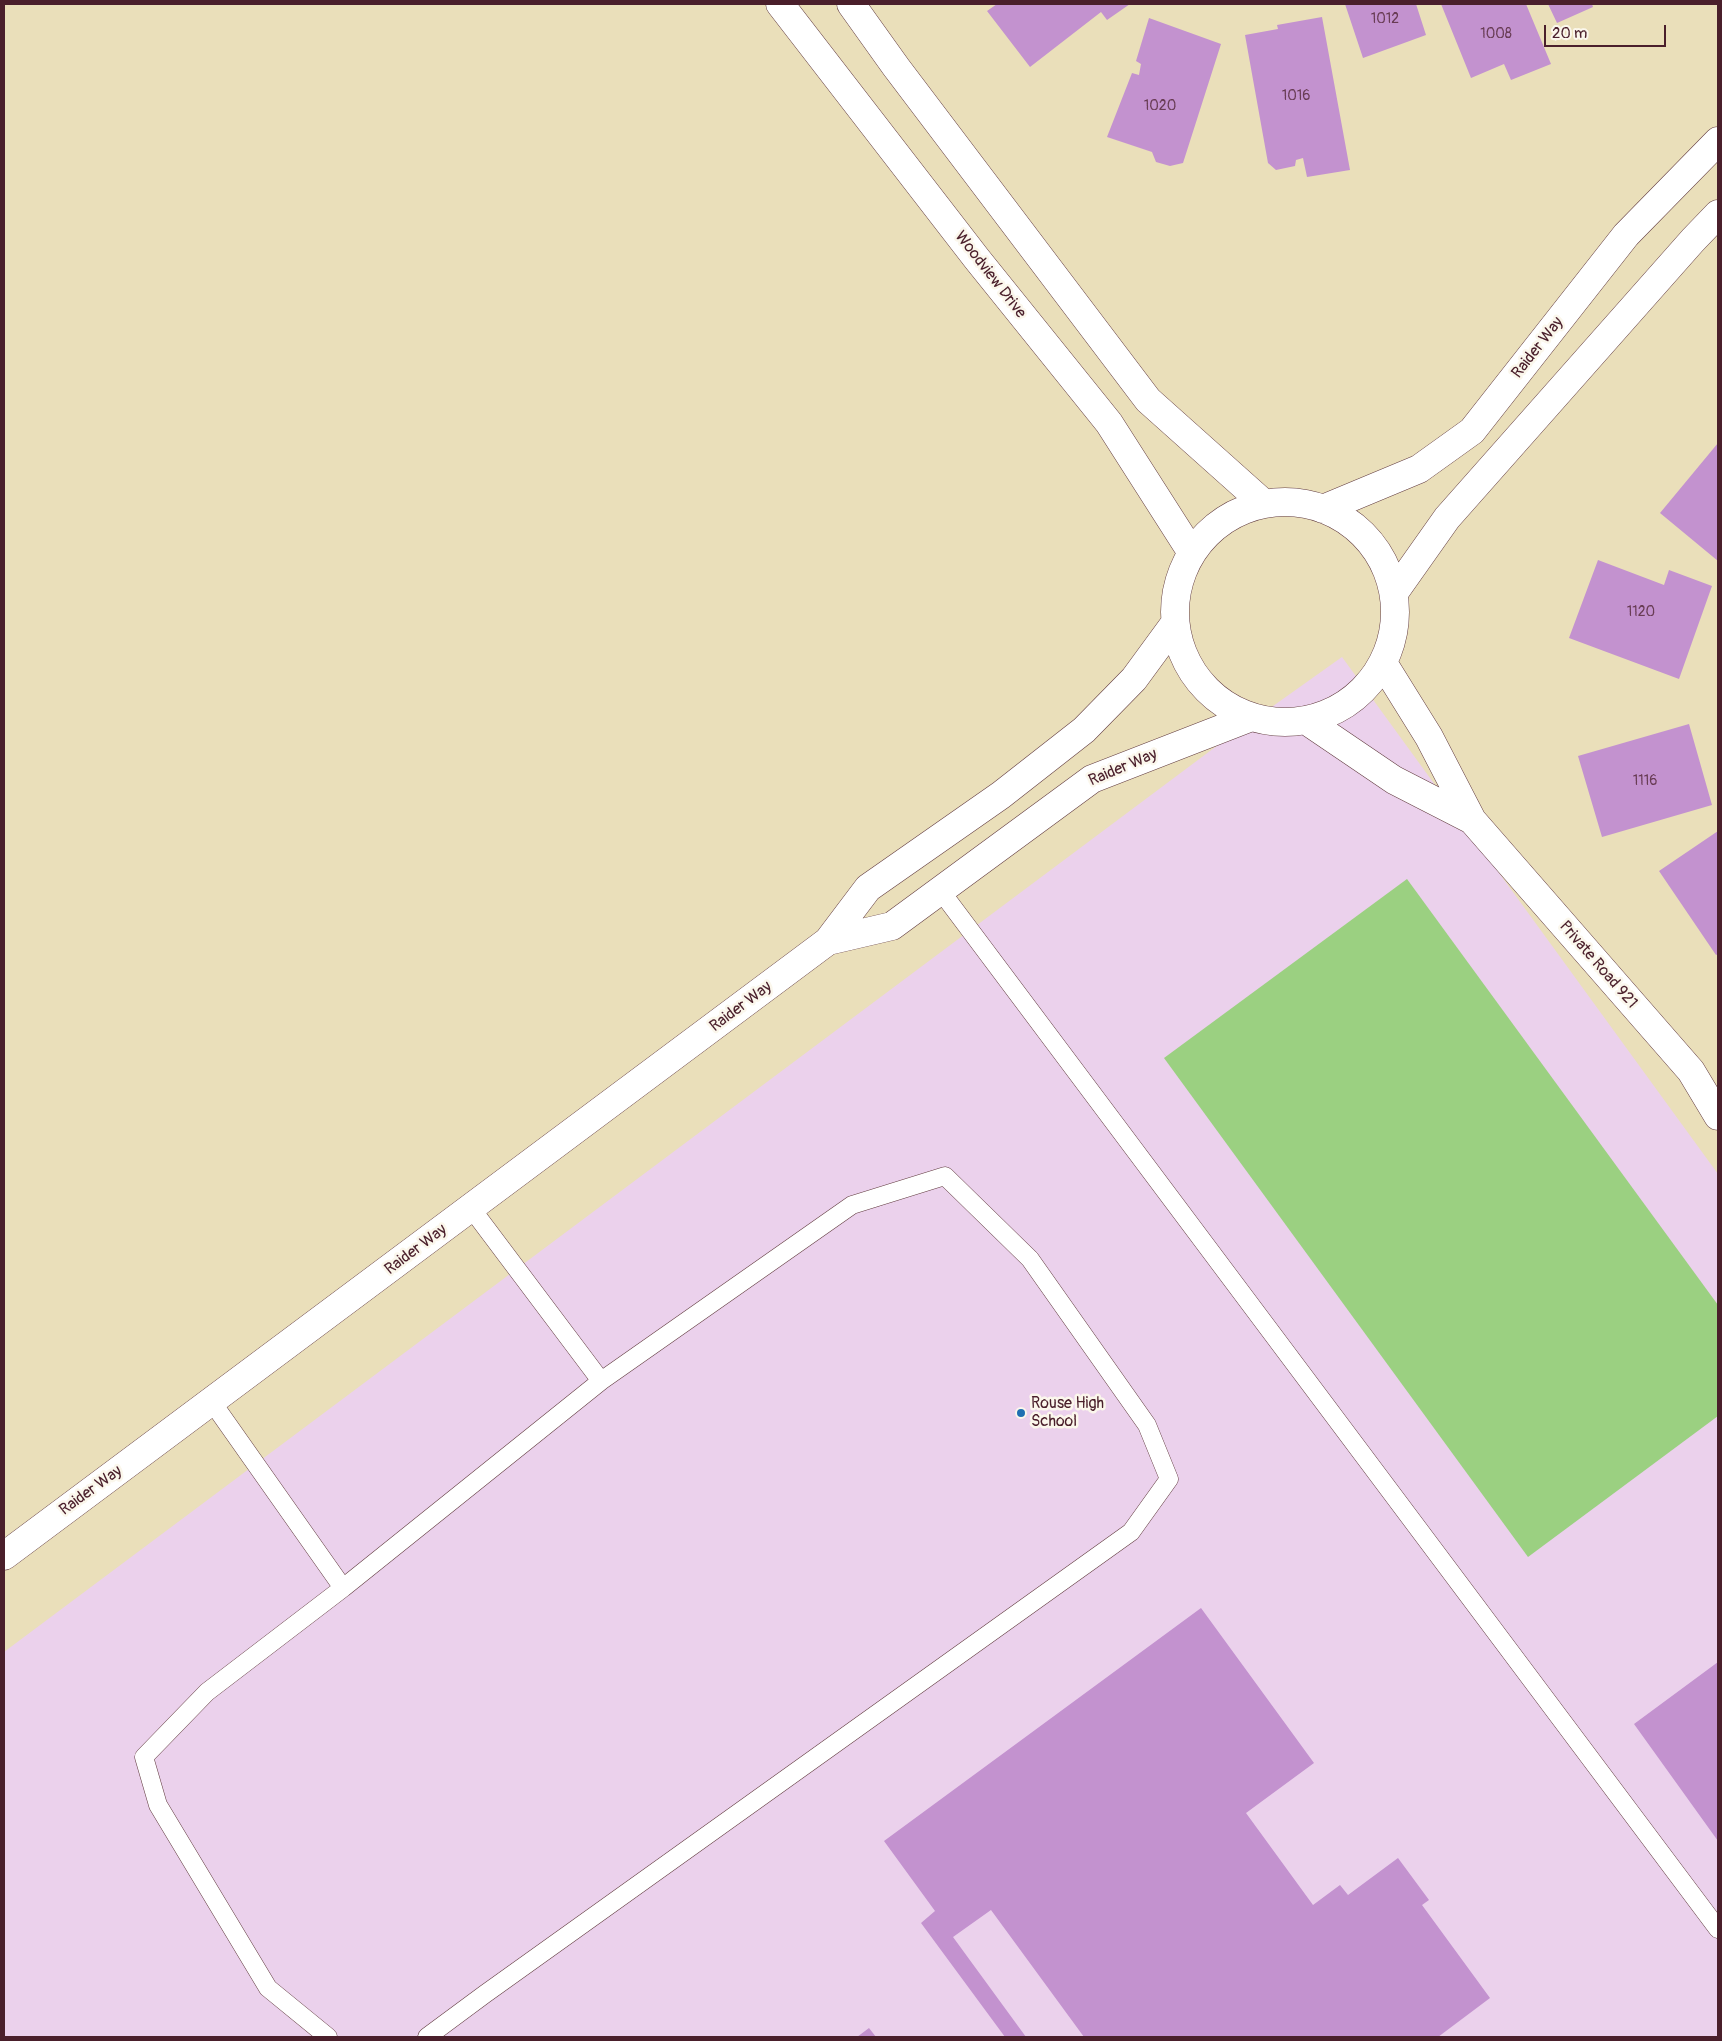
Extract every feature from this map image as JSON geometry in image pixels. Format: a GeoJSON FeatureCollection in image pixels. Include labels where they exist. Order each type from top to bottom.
{"type":"FeatureCollection","features":[{"type":"Feature","properties":{"kind":"street","name":"Woodview Drive"},"geometry":{"type":"LineString","coordinates":[[780,4],[965,244],[1108,423],[1192,553]]}},
{"type":"Feature","properties":{"kind":"street"},"geometry":{"type":"LineString","coordinates":[[851,4],[1148,400],[1261,501]]}},
{"type":"Feature","properties":{"kind":"street","name":"Raider Way"},"geometry":{"type":"LineString","coordinates":[[1323,509],[1419,469],[1472,431],[1626,234],[1718,141]]}},
{"type":"Feature","properties":{"kind":"street"},"geometry":{"type":"LineString","coordinates":[[1394,593],[1447,518],[1718,214]]}},
{"type":"Feature","properties":{"kind":"street"},"geometry":{"type":"LineString","coordinates":[[1261,501],[1287,502],[1323,509],[1355,528],[1380,557],[1394,593],[1393,629],[1383,663],[1362,692],[1333,712],[1307,721],[1249,718],[1231,709],[1203,687],[1184,657],[1174,623],[1177,587],[1192,553],[1217,525],[1261,501]]}},
{"type":"Feature","properties":{"kind":"street","name":"Raider Way"},"geometry":{"type":"LineString","coordinates":[[4,1556],[828,942],[868,888],[1001,796],[1084,730],[1134,679],[1174,623]]}},
{"type":"Feature","properties":{"kind":"street","name":"Private Road 921"},"geometry":{"type":"LineString","coordinates":[[1383,663],[1429,737],[1472,820],[1691,1071],[1718,1116]]}},
{"type":"Feature","properties":{"kind":"street","name":"Raider Way"},"geometry":{"type":"LineString","coordinates":[[828,942],[892,926],[1092,779],[1249,718]]}},
{"type":"Feature","properties":{"kind":"street","name":"Private Road 921"},"geometry":{"type":"LineString","coordinates":[[1307,721],[1394,780],[1472,820]]}},
{"type":"Feature","properties":{"kind":"lane"},"geometry":{"type":"LineString","coordinates":[[940,890],[1718,1929]]}},
{"type":"Feature","properties":{"kind":"lane"},"geometry":{"type":"LineString","coordinates":[[328,2037],[268,1988],[158,1805],[144,1757],[207,1692],[343,1588],[601,1381],[852,1205],[945,1176],[1030,1259],[1147,1425],[1169,1480],[1131,1532],[427,2037]]}},
{"type":"Feature","properties":{"kind":"lane"},"geometry":{"type":"LineString","coordinates":[[472,1208],[601,1381]]}},
{"type":"Feature","properties":{"kind":"lane"},"geometry":{"type":"LineString","coordinates":[[212,1402],[343,1588]]}},
{"type":"Feature","properties":{"kind":"shaded area","name":"Rouse High School"},"geometry":{"type":"Polygon","coordinates":[[[1342,657],[1718,1174],[1718,2037],[4,2037],[4,1652],[1214,748],[1342,657]]]}},
{"type":"Feature","properties":{"kind":"green space"},"geometry":{"type":"Polygon","coordinates":[[[1407,879],[1718,1305],[1718,1416],[1528,1557],[1164,1058],[1407,879]]]}},
{"type":"Feature","properties":{"kind":"building"},"geometry":{"type":"Polygon","coordinates":[[[997,4],[1130,4],[1107,20],[1101,12],[1030,67],[987,11],[997,4]]]}},
{"type":"Feature","properties":{"kind":"building"},"geometry":{"type":"Polygon","coordinates":[[[1345,4],[1416,4],[1426,35],[1363,58],[1345,4]]]}},
{"type":"Feature","properties":{"kind":"building"},"geometry":{"type":"Polygon","coordinates":[[[1441,4],[1526,4],[1551,64],[1511,80],[1504,64],[1471,78],[1441,4]]]}},
{"type":"Feature","properties":{"kind":"building"},"geometry":{"type":"Polygon","coordinates":[[[1548,4],[1592,4],[1593,7],[1557,23],[1548,4]]]}},
{"type":"Feature","properties":{"kind":"building"},"geometry":{"type":"Polygon","coordinates":[[[1322,17],[1350,170],[1307,177],[1303,158],[1296,160],[1295,166],[1276,170],[1268,163],[1245,35],[1278,29],[1277,25],[1322,17]]]}},
{"type":"Feature","properties":{"kind":"building"},"geometry":{"type":"Polygon","coordinates":[[[1149,18],[1221,44],[1183,163],[1170,166],[1156,162],[1152,152],[1107,137],[1132,73],[1139,75],[1141,64],[1136,61],[1149,18]]]}},
{"type":"Feature","properties":{"kind":"building"},"geometry":{"type":"Polygon","coordinates":[[[1718,443],[1718,561],[1660,513],[1718,443]]]}},
{"type":"Feature","properties":{"kind":"building"},"geometry":{"type":"Polygon","coordinates":[[[1598,560],[1664,585],[1669,570],[1712,586],[1679,679],[1569,638],[1598,560]]]}},
{"type":"Feature","properties":{"kind":"building"},"geometry":{"type":"Polygon","coordinates":[[[1689,724],[1712,805],[1602,837],[1578,756],[1689,724]]]}},
{"type":"Feature","properties":{"kind":"building"},"geometry":{"type":"Polygon","coordinates":[[[1718,831],[1718,954],[1716,955],[1659,871],[1718,831]]]}},
{"type":"Feature","properties":{"kind":"building"},"geometry":{"type":"Polygon","coordinates":[[[1201,1608],[1314,1763],[1246,1813],[1313,1905],[1340,1885],[1348,1895],[1398,1858],[1429,1900],[1422,1905],[1490,1998],[1438,2037],[1084,2037],[991,1910],[953,1937],[1026,2037],[1005,2037],[921,1923],[935,1911],[884,1841],[1201,1608]]]}},
{"type":"Feature","properties":{"kind":"building"},"geometry":{"type":"Polygon","coordinates":[[[1718,1662],[1718,1841],[1634,1724],[1718,1662]]]}},
{"type":"Feature","properties":{"kind":"building"},"geometry":{"type":"Polygon","coordinates":[[[869,2028],[876,2037],[857,2037],[869,2028]]]}},
{"type":"Feature","properties":{"kind":"place","name":"Rouse High School"},"geometry":{"type":"Point","coordinates":[1021,1413]}}]}
